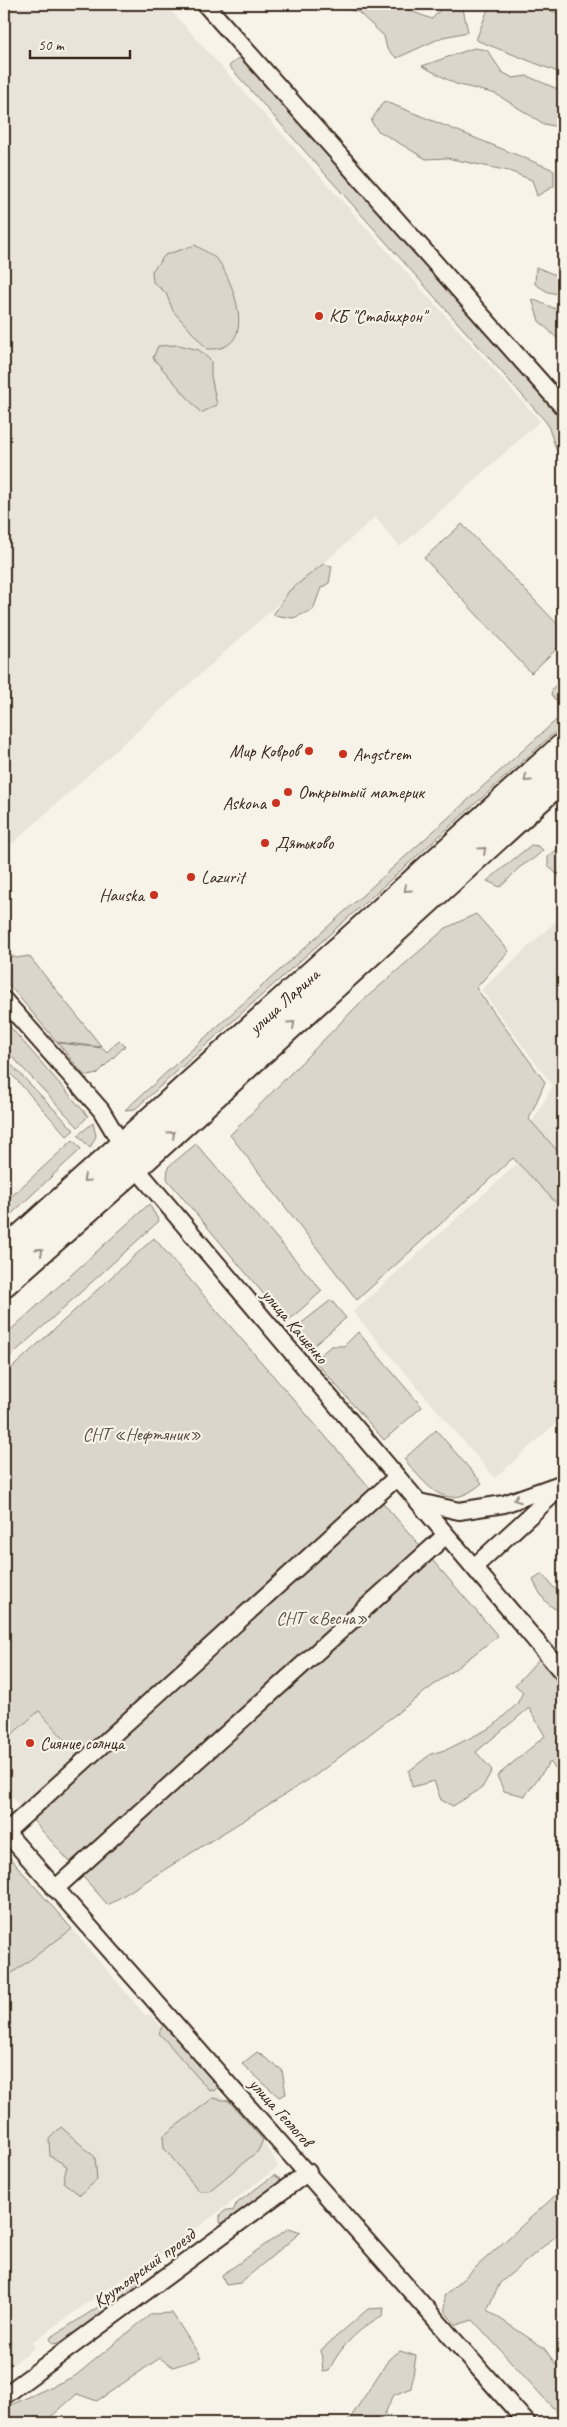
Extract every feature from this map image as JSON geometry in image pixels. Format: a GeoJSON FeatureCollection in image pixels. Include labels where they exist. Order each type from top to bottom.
{"type":"FeatureCollection","features":[{"type":"Feature","properties":{"kind":"main road","name":"улица Ларина"},"geometry":{"type":"LineString","coordinates":[[4,1283],[129,1156],[563,747]]}},
{"type":"Feature","properties":{"kind":"main road","name":"улица Ларина"},"geometry":{"type":"LineString","coordinates":[[4,1254],[129,1156],[563,777]]}},
{"type":"Feature","properties":{"kind":"street"},"geometry":{"type":"LineString","coordinates":[[205,4],[563,407]]}},
{"type":"Feature","properties":{"kind":"street","name":"улица Кащенко"},"geometry":{"type":"LineString","coordinates":[[4,1000],[101,1110],[129,1156],[563,1673]]}},
{"type":"Feature","properties":{"kind":"street"},"geometry":{"type":"LineString","coordinates":[[5,1831],[397,1477]]}},
{"type":"Feature","properties":{"kind":"street"},"geometry":{"type":"LineString","coordinates":[[419,1502],[458,1512],[504,1504],[563,1484]]}},
{"type":"Feature","properties":{"kind":"street"},"geometry":{"type":"LineString","coordinates":[[474,1566],[563,1484]]}},
{"type":"Feature","properties":{"kind":"street"},"geometry":{"type":"LineString","coordinates":[[55,1889],[446,1535]]}},
{"type":"Feature","properties":{"kind":"street","name":"улица Геологов"},"geometry":{"type":"LineString","coordinates":[[5,1831],[308,2172],[527,2423]]}},
{"type":"Feature","properties":{"kind":"street","name":"Крутоярский проезд"},"geometry":{"type":"LineString","coordinates":[[4,2396],[308,2172]]}},
{"type":"Feature","properties":{"kind":"shaded area"},"geometry":{"type":"Polygon","coordinates":[[[4,4],[165,4],[540,421],[400,547],[375,517],[4,851],[4,4]]]}},
{"type":"Feature","properties":{"kind":"shaded area"},"geometry":{"type":"Polygon","coordinates":[[[563,915],[563,1417],[495,1478],[353,1312],[529,1153],[520,1143],[553,1086],[481,990],[563,915]]]}},
{"type":"Feature","properties":{"kind":"shaded area"},"geometry":{"type":"Polygon","coordinates":[[[39,1711],[82,1759],[22,1808],[4,1787],[4,1741],[39,1711]]]}},
{"type":"Feature","properties":{"kind":"shaded area"},"geometry":{"type":"Polygon","coordinates":[[[72,1929],[145,2015],[151,2015],[270,2151],[278,2167],[180,2241],[41,2336],[32,2343],[35,2348],[6,2369],[4,2366],[4,1979],[72,1929]]]}},
{"type":"Feature","properties":{"kind":"green space"},"geometry":{"type":"Polygon","coordinates":[[[328,4],[392,4],[432,19],[445,4],[462,4],[468,32],[443,37],[397,58],[387,49],[384,36],[358,12],[328,4]]]}},
{"type":"Feature","properties":{"kind":"green space"},"geometry":{"type":"Polygon","coordinates":[[[490,4],[533,4],[563,15],[563,74],[476,40],[490,4]]]}},
{"type":"Feature","properties":{"kind":"green space"},"geometry":{"type":"Polygon","coordinates":[[[474,48],[487,50],[502,72],[513,78],[527,76],[560,90],[563,89],[563,128],[544,124],[496,94],[456,84],[422,66],[474,48]]]}},
{"type":"Feature","properties":{"kind":"green space"},"geometry":{"type":"Polygon","coordinates":[[[239,58],[248,61],[546,397],[563,418],[563,456],[556,449],[547,423],[229,66],[239,58]]]}},
{"type":"Feature","properties":{"kind":"green space"},"geometry":{"type":"Polygon","coordinates":[[[384,101],[554,170],[554,186],[537,196],[532,180],[509,171],[447,158],[426,159],[377,130],[371,121],[384,101]]]}},
{"type":"Feature","properties":{"kind":"green space"},"geometry":{"type":"Polygon","coordinates":[[[195,245],[218,260],[232,288],[236,302],[239,317],[238,330],[233,340],[223,347],[207,349],[173,311],[166,293],[153,282],[152,271],[165,255],[195,245]]]}},
{"type":"Feature","properties":{"kind":"green space"},"geometry":{"type":"Polygon","coordinates":[[[536,267],[563,278],[563,295],[548,292],[535,284],[536,267]]]}},
{"type":"Feature","properties":{"kind":"green space"},"geometry":{"type":"Polygon","coordinates":[[[532,299],[563,312],[563,344],[539,321],[532,299]]]}},
{"type":"Feature","properties":{"kind":"green space"},"geometry":{"type":"Polygon","coordinates":[[[179,345],[199,350],[211,361],[211,376],[217,405],[201,413],[153,358],[158,346],[179,345]]]}},
{"type":"Feature","properties":{"kind":"green space"},"geometry":{"type":"Polygon","coordinates":[[[462,524],[563,630],[563,643],[531,673],[424,558],[462,524]]]}},
{"type":"Feature","properties":{"kind":"green space"},"geometry":{"type":"Polygon","coordinates":[[[323,564],[332,566],[329,583],[321,588],[313,610],[293,618],[273,615],[289,591],[323,564]]]}},
{"type":"Feature","properties":{"kind":"green space"},"geometry":{"type":"Polygon","coordinates":[[[563,677],[563,692],[555,700],[551,694],[553,688],[563,677]]]}},
{"type":"Feature","properties":{"kind":"green space"},"geometry":{"type":"Polygon","coordinates":[[[563,714],[563,725],[135,1109],[125,1110],[563,714]]]}},
{"type":"Feature","properties":{"kind":"green space"},"geometry":{"type":"Polygon","coordinates":[[[563,844],[563,881],[548,865],[548,857],[563,844]]]}},
{"type":"Feature","properties":{"kind":"green space"},"geometry":{"type":"Polygon","coordinates":[[[531,845],[538,846],[543,850],[535,858],[520,867],[500,887],[487,881],[531,845]]]}},
{"type":"Feature","properties":{"kind":"green space"},"geometry":{"type":"Polygon","coordinates":[[[476,914],[509,951],[476,988],[545,1082],[529,1119],[563,1157],[563,1210],[513,1158],[357,1300],[230,1135],[359,1004],[446,928],[476,914]]]}},
{"type":"Feature","properties":{"kind":"green space"},"geometry":{"type":"Polygon","coordinates":[[[4,952],[16,958],[29,956],[102,1047],[57,1042],[4,979],[4,952]]]}},
{"type":"Feature","properties":{"kind":"green space"},"geometry":{"type":"Polygon","coordinates":[[[4,1020],[88,1116],[78,1127],[4,1048],[4,1020]]]}},
{"type":"Feature","properties":{"kind":"green space"},"geometry":{"type":"Polygon","coordinates":[[[119,1040],[125,1046],[97,1074],[88,1076],[83,1074],[58,1043],[103,1048],[107,1052],[119,1040]]]}},
{"type":"Feature","properties":{"kind":"green space"},"geometry":{"type":"Polygon","coordinates":[[[4,1057],[74,1130],[67,1136],[4,1066],[4,1057]]]}},
{"type":"Feature","properties":{"kind":"green space"},"geometry":{"type":"Polygon","coordinates":[[[93,1123],[96,1136],[90,1148],[78,1135],[93,1123]]]}},
{"type":"Feature","properties":{"kind":"green space"},"geometry":{"type":"Polygon","coordinates":[[[73,1140],[81,1149],[4,1221],[4,1203],[73,1140]]]}},
{"type":"Feature","properties":{"kind":"green space"},"geometry":{"type":"Polygon","coordinates":[[[196,1144],[322,1291],[289,1320],[282,1316],[167,1179],[168,1167],[196,1144]]]}},
{"type":"Feature","properties":{"kind":"green space"},"geometry":{"type":"Polygon","coordinates":[[[149,1204],[159,1221],[4,1362],[4,1336],[149,1204]]]}},
{"type":"Feature","properties":{"kind":"green space"},"geometry":{"type":"Polygon","coordinates":[[[154,1238],[498,1636],[316,1775],[108,1905],[22,1808],[82,1759],[39,1711],[4,1741],[4,1375],[154,1238]]]}},
{"type":"Feature","properties":{"kind":"green space"},"geometry":{"type":"Polygon","coordinates":[[[331,1300],[346,1318],[311,1348],[294,1329],[331,1300]]]}},
{"type":"Feature","properties":{"kind":"green space"},"geometry":{"type":"Polygon","coordinates":[[[358,1332],[422,1407],[384,1440],[314,1360],[331,1346],[344,1346],[358,1332]]]}},
{"type":"Feature","properties":{"kind":"green space"},"geometry":{"type":"Polygon","coordinates":[[[436,1430],[482,1483],[458,1497],[447,1497],[429,1487],[404,1459],[436,1430]]]}},
{"type":"Feature","properties":{"kind":"green space"},"geometry":{"type":"Polygon","coordinates":[[[542,1574],[563,1598],[563,1611],[557,1610],[548,1604],[538,1590],[533,1580],[542,1574]]]}},
{"type":"Feature","properties":{"kind":"green space"},"geometry":{"type":"Polygon","coordinates":[[[542,1656],[563,1682],[563,1777],[550,1762],[525,1796],[504,1791],[497,1776],[545,1736],[529,1708],[476,1752],[492,1770],[482,1788],[453,1806],[441,1800],[434,1781],[412,1787],[409,1771],[431,1754],[448,1749],[492,1727],[517,1704],[523,1692],[515,1685],[542,1656]]]}},
{"type":"Feature","properties":{"kind":"green space"},"geometry":{"type":"Polygon","coordinates":[[[4,1851],[72,1929],[4,1979],[4,1851]]]}},
{"type":"Feature","properties":{"kind":"green space"},"geometry":{"type":"Polygon","coordinates":[[[168,2023],[220,2081],[215,2091],[208,2089],[159,2033],[163,2025],[168,2023]]]}},
{"type":"Feature","properties":{"kind":"green space"},"geometry":{"type":"Polygon","coordinates":[[[257,2052],[282,2070],[286,2094],[279,2097],[242,2064],[257,2052]]]}},
{"type":"Feature","properties":{"kind":"green space"},"geometry":{"type":"Polygon","coordinates":[[[213,2098],[229,2101],[263,2140],[258,2151],[209,2191],[199,2191],[164,2148],[163,2136],[213,2098]]]}},
{"type":"Feature","properties":{"kind":"green space"},"geometry":{"type":"Polygon","coordinates":[[[61,2127],[95,2157],[97,2180],[80,2195],[63,2182],[67,2166],[50,2156],[49,2139],[61,2127]]]}},
{"type":"Feature","properties":{"kind":"green space"},"geometry":{"type":"Polygon","coordinates":[[[274,2175],[280,2179],[277,2187],[242,2214],[235,2214],[233,2220],[226,2225],[220,2222],[220,2215],[226,2210],[233,2211],[236,2204],[274,2175]]]}},
{"type":"Feature","properties":{"kind":"green space"},"geometry":{"type":"Polygon","coordinates":[[[563,2191],[563,2230],[500,2283],[487,2310],[544,2348],[563,2374],[563,2419],[473,2320],[456,2325],[445,2312],[444,2296],[557,2194],[563,2191]]]}},
{"type":"Feature","properties":{"kind":"green space"},"geometry":{"type":"Polygon","coordinates":[[[289,2228],[301,2232],[240,2283],[226,2285],[222,2275],[289,2228]]]}},
{"type":"Feature","properties":{"kind":"green space"},"geometry":{"type":"Polygon","coordinates":[[[140,2280],[133,2295],[72,2341],[53,2344],[50,2338],[140,2280]]]}},
{"type":"Feature","properties":{"kind":"green space"},"geometry":{"type":"Polygon","coordinates":[[[384,2308],[383,2315],[351,2339],[338,2354],[329,2371],[323,2372],[321,2350],[368,2309],[384,2308]]]}},
{"type":"Feature","properties":{"kind":"green space"},"geometry":{"type":"Polygon","coordinates":[[[172,2313],[201,2358],[173,2367],[160,2358],[97,2401],[77,2394],[44,2423],[4,2423],[4,2408],[75,2376],[151,2314],[172,2313]]]}},
{"type":"Feature","properties":{"kind":"green space"},"geometry":{"type":"Polygon","coordinates":[[[400,2351],[416,2356],[411,2388],[394,2395],[380,2423],[347,2423],[389,2359],[400,2351]]]}},
{"type":"Feature","properties":{"kind":"place","name":"КБ \"Стабихрон\""},"geometry":{"type":"Point","coordinates":[319,316]}},
{"type":"Feature","properties":{"kind":"place","name":"Мир Ковров"},"geometry":{"type":"Point","coordinates":[309,751]}},
{"type":"Feature","properties":{"kind":"place","name":"Angstrem"},"geometry":{"type":"Point","coordinates":[343,754]}},
{"type":"Feature","properties":{"kind":"place","name":"Открытый материк"},"geometry":{"type":"Point","coordinates":[288,792]}},
{"type":"Feature","properties":{"kind":"place","name":"Askona"},"geometry":{"type":"Point","coordinates":[276,803]}},
{"type":"Feature","properties":{"kind":"place","name":"Дятьково"},"geometry":{"type":"Point","coordinates":[265,843]}},
{"type":"Feature","properties":{"kind":"place","name":"Lazurit"},"geometry":{"type":"Point","coordinates":[191,877]}},
{"type":"Feature","properties":{"kind":"place","name":"Hauska"},"geometry":{"type":"Point","coordinates":[154,895]}},
{"type":"Feature","properties":{"kind":"place","name":"Сияние солнца"},"geometry":{"type":"Point","coordinates":[30,1743]}},
{"type":"Feature","properties":{"kind":"park label","name":"СНТ «Нефтяник»"},"geometry":{"type":"Point","coordinates":[142,1434]}},
{"type":"Feature","properties":{"kind":"park label","name":"СНТ «Весна»"},"geometry":{"type":"Point","coordinates":[322,1618]}}]}
